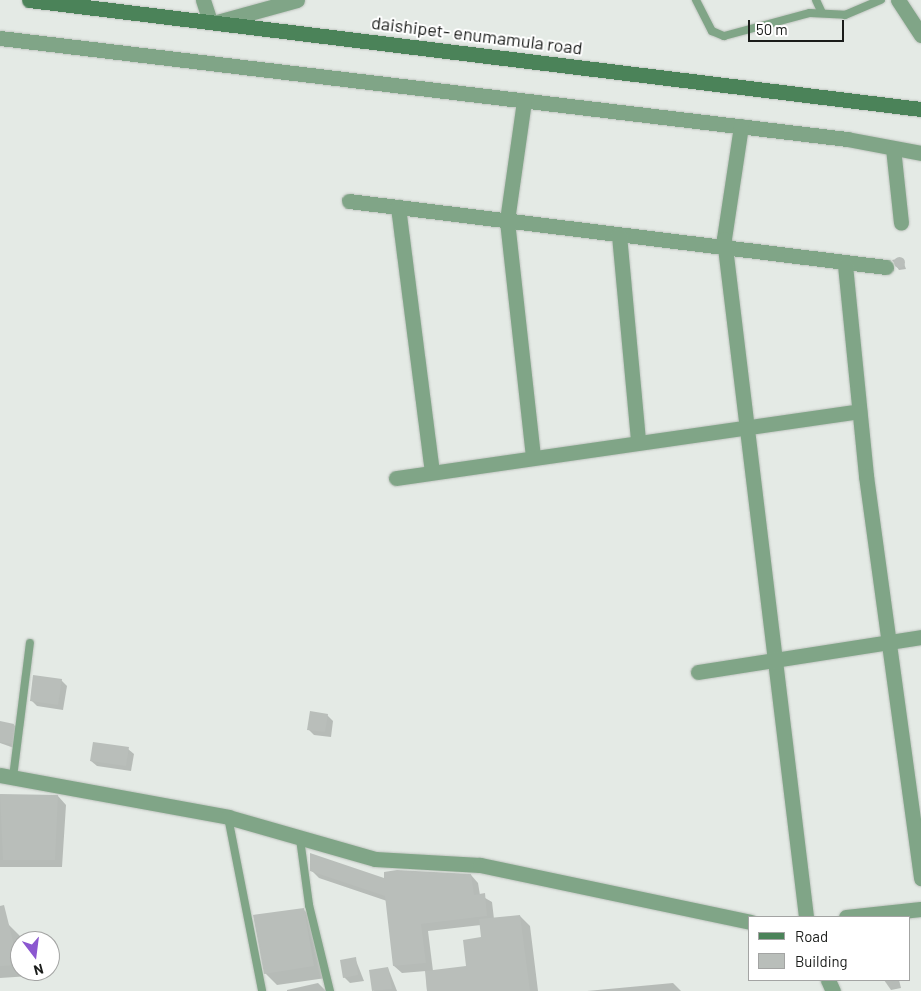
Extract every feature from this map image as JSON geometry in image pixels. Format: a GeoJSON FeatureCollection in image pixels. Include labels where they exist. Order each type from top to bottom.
{"type":"FeatureCollection","features":[{"type":"Feature","properties":{"kind":"street","name":"daishipet- enumamula road"},"geometry":{"type":"LineString","coordinates":[[29,0],[921,109]]}},
{"type":"Feature","properties":{"kind":"street"},"geometry":{"type":"LineString","coordinates":[[203,0],[214,22],[297,0]]}},
{"type":"Feature","properties":{"kind":"street"},"geometry":{"type":"LineString","coordinates":[[898,0],[921,35]]}},
{"type":"Feature","properties":{"kind":"street"},"geometry":{"type":"LineString","coordinates":[[0,38],[741,126],[921,153]]}},
{"type":"Feature","properties":{"kind":"street"},"geometry":{"type":"LineString","coordinates":[[524,101],[507,221],[533,457]]}},
{"type":"Feature","properties":{"kind":"street"},"geometry":{"type":"LineString","coordinates":[[741,126],[726,218],[726,249],[806,916]]}},
{"type":"Feature","properties":{"kind":"street"},"geometry":{"type":"LineString","coordinates":[[893,148],[901,223]]}},
{"type":"Feature","properties":{"kind":"street"},"geometry":{"type":"LineString","coordinates":[[349,201],[845,265],[886,267]]}},
{"type":"Feature","properties":{"kind":"street"},"geometry":{"type":"LineString","coordinates":[[398,207],[432,472]]}},
{"type":"Feature","properties":{"kind":"street"},"geometry":{"type":"LineString","coordinates":[[619,235],[638,441]]}},
{"type":"Feature","properties":{"kind":"street"},"geometry":{"type":"LineString","coordinates":[[845,265],[859,411],[921,878]]}},
{"type":"Feature","properties":{"kind":"street"},"geometry":{"type":"LineString","coordinates":[[396,478],[747,424],[859,411]]}},
{"type":"Feature","properties":{"kind":"street"},"geometry":{"type":"LineString","coordinates":[[698,672],[776,662],[921,637]]}},
{"type":"Feature","properties":{"kind":"street"},"geometry":{"type":"LineString","coordinates":[[6,776],[228,817],[300,839],[390,862],[480,865],[748,922]]}},
{"type":"Feature","properties":{"kind":"street"},"geometry":{"type":"LineString","coordinates":[[855,916],[921,909]]}},
{"type":"Feature","properties":{"kind":"lane"},"geometry":{"type":"LineString","coordinates":[[696,0],[712,31],[724,36],[822,13],[845,15],[881,0]]}},
{"type":"Feature","properties":{"kind":"lane"},"geometry":{"type":"LineString","coordinates":[[816,0],[822,13]]}},
{"type":"Feature","properties":{"kind":"lane"},"geometry":{"type":"LineString","coordinates":[[6,776],[30,643]]}},
{"type":"Feature","properties":{"kind":"lane"},"geometry":{"type":"LineString","coordinates":[[228,817],[262,991]]}},
{"type":"Feature","properties":{"kind":"lane"},"geometry":{"type":"LineString","coordinates":[[300,839],[309,906],[330,991]]}},
{"type":"Feature","properties":{"kind":"building"},"geometry":{"type":"Polygon","coordinates":[[[899,256],[905,262],[899,268],[893,262],[899,256]]]}},
{"type":"Feature","properties":{"kind":"building"},"geometry":{"type":"Polygon","coordinates":[[[33,675],[62,679],[58,705],[30,701],[33,675]]]}},
{"type":"Feature","properties":{"kind":"building"},"geometry":{"type":"Polygon","coordinates":[[[310,711],[328,714],[325,732],[307,730],[310,711]]]}},
{"type":"Feature","properties":{"kind":"building"},"geometry":{"type":"Polygon","coordinates":[[[0,721],[14,724],[12,744],[0,742],[0,721]]]}},
{"type":"Feature","properties":{"kind":"building"},"geometry":{"type":"Polygon","coordinates":[[[93,742],[129,747],[126,766],[90,761],[93,742]]]}},
{"type":"Feature","properties":{"kind":"building"},"geometry":{"type":"Polygon","coordinates":[[[0,794],[58,795],[55,860],[3,860],[0,794]]]}},
{"type":"Feature","properties":{"kind":"building"},"geometry":{"type":"Polygon","coordinates":[[[310,853],[384,878],[384,872],[397,870],[471,874],[474,895],[485,893],[487,916],[421,924],[426,963],[393,966],[385,896],[310,871],[310,853]]]}},
{"type":"Feature","properties":{"kind":"building"},"geometry":{"type":"Polygon","coordinates":[[[4,905],[10,931],[10,965],[0,966],[0,906],[4,905]]]}},
{"type":"Feature","properties":{"kind":"building"},"geometry":{"type":"Polygon","coordinates":[[[304,908],[314,966],[264,974],[253,915],[304,908]]]}},
{"type":"Feature","properties":{"kind":"building"},"geometry":{"type":"Polygon","coordinates":[[[520,915],[530,991],[427,991],[425,971],[466,966],[463,940],[481,937],[479,919],[520,915]]]}},
{"type":"Feature","properties":{"kind":"building"},"geometry":{"type":"Polygon","coordinates":[[[356,957],[358,975],[343,978],[340,960],[356,957]]]}},
{"type":"Feature","properties":{"kind":"building"},"geometry":{"type":"Polygon","coordinates":[[[388,967],[392,989],[372,991],[369,970],[388,967]]]}}]}
